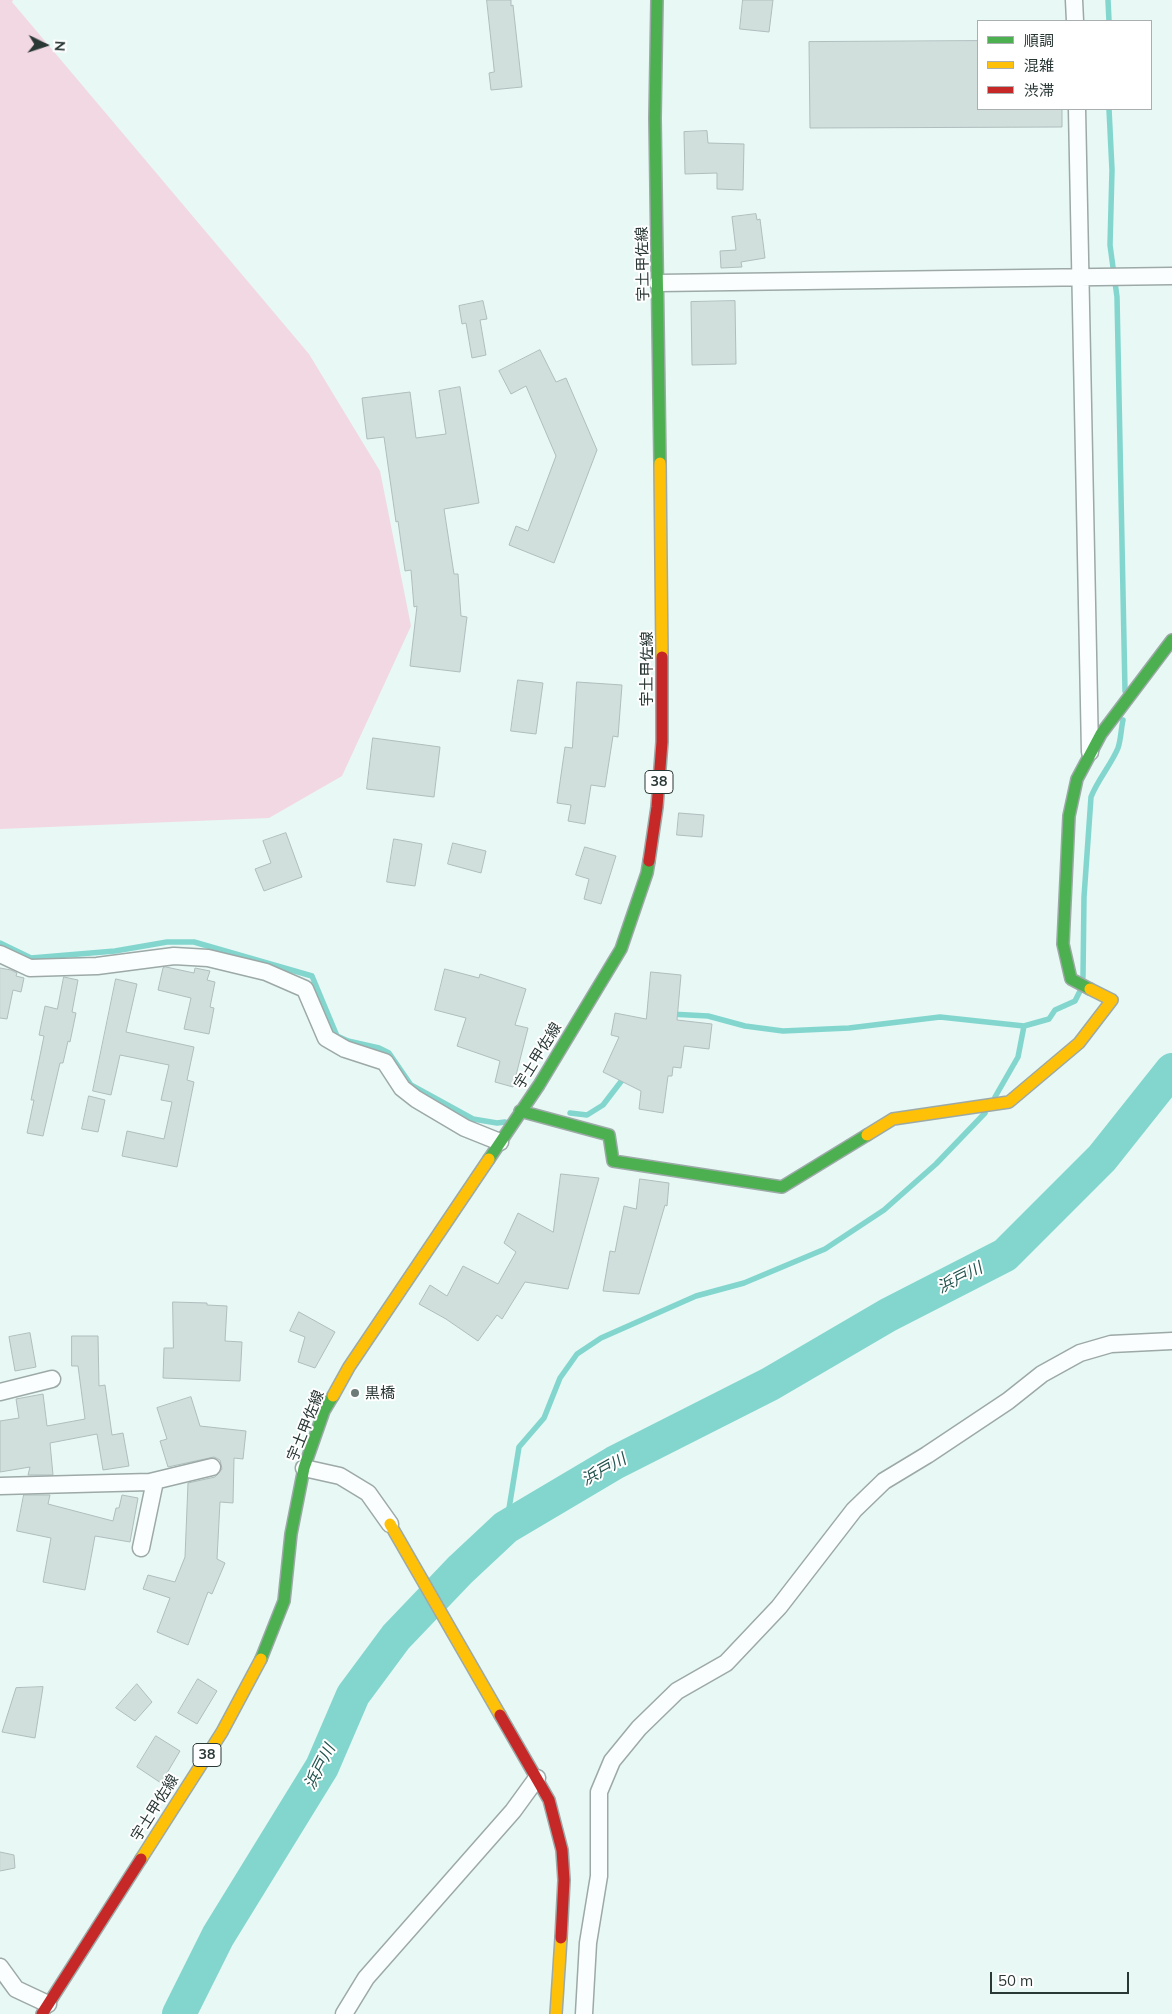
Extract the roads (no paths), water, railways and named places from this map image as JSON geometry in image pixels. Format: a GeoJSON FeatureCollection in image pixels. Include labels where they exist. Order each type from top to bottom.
{"type":"FeatureCollection","features":[{"type":"Feature","properties":{"kind":"main road","name":"宇土甲佐線"},"geometry":{"type":"LineString","coordinates":[[45,2009],[222,1732],[267,1648],[284,1601],[291,1534],[304,1468],[324,1411],[349,1367],[539,1085],[621,949],[647,873],[657,807],[662,742],[656,118],[657,0]]}},
{"type":"Feature","properties":{"kind":"main road"},"geometry":{"type":"LineString","coordinates":[[520,1112],[609,1135],[613,1161],[782,1187],[893,1119],[1009,1102],[1078,1043],[1112,1000],[1071,980],[1063,944],[1069,816],[1077,779],[1101,734],[1172,640]]}},
{"type":"Feature","properties":{"kind":"main road"},"geometry":{"type":"LineString","coordinates":[[390,1524],[549,1800],[562,1850],[564,1880],[556,2014]]}},
{"type":"Feature","properties":{"kind":"street"},"geometry":{"type":"LineString","coordinates":[[1074,0],[1075,20]]}},
{"type":"Feature","properties":{"kind":"street"},"geometry":{"type":"LineString","coordinates":[[1076,110],[1090,754]]}},
{"type":"Feature","properties":{"kind":"street"},"geometry":{"type":"LineString","coordinates":[[658,283],[1172,276]]}},
{"type":"Feature","properties":{"kind":"street"},"geometry":{"type":"LineString","coordinates":[[0,954],[30,968],[97,966],[174,956],[208,958],[266,972],[305,989],[326,1038],[345,1049],[385,1062],[402,1088],[416,1099],[465,1128],[500,1142]]}},
{"type":"Feature","properties":{"kind":"street"},"geometry":{"type":"LineString","coordinates":[[584,2014],[588,1943],[599,1876],[599,1792],[612,1761],[639,1728],[677,1691],[726,1663],[779,1607],[854,1510],[884,1481],[952,1439],[1008,1401],[1042,1374],[1080,1353],[1111,1344],[1172,1340]]}},
{"type":"Feature","properties":{"kind":"street"},"geometry":{"type":"LineString","coordinates":[[0,1392],[52,1378]]}},
{"type":"Feature","properties":{"kind":"street"},"geometry":{"type":"LineString","coordinates":[[0,1486],[155,1481],[212,1467]]}},
{"type":"Feature","properties":{"kind":"street"},"geometry":{"type":"LineString","coordinates":[[304,1468],[340,1476],[368,1493],[390,1524]]}},
{"type":"Feature","properties":{"kind":"street"},"geometry":{"type":"LineString","coordinates":[[141,1548],[155,1481]]}},
{"type":"Feature","properties":{"kind":"street"},"geometry":{"type":"LineString","coordinates":[[344,2014],[366,1978],[513,1811],[538,1778]]}},
{"type":"Feature","properties":{"kind":"street"},"geometry":{"type":"LineString","coordinates":[[0,1967],[16,1989],[45,2009]]}},
{"type":"Feature","properties":{"kind":"waterway"},"geometry":{"type":"LineString","coordinates":[[1108,0],[1109,20]]}},
{"type":"Feature","properties":{"kind":"waterway"},"geometry":{"type":"LineString","coordinates":[[1109,110],[1112,170],[1110,245],[1117,297],[1125,691]]}},
{"type":"Feature","properties":{"kind":"waterway"},"geometry":{"type":"LineString","coordinates":[[1083,977],[1084,897],[1091,797],[1118,748],[1123,720]]}},
{"type":"Feature","properties":{"kind":"waterway"},"geometry":{"type":"LineString","coordinates":[[0,943],[31,958],[115,951],[167,942],[194,942],[312,976],[337,1036],[348,1041],[379,1048],[389,1053],[411,1085],[473,1119],[497,1123],[505,1122]]}},
{"type":"Feature","properties":{"kind":"waterway"},"geometry":{"type":"LineString","coordinates":[[670,1014],[708,1016],[745,1026],[783,1031],[849,1028],[940,1017],[1024,1026],[1049,1019],[1055,1010],[1075,1001],[1081,989]]}},
{"type":"Feature","properties":{"kind":"waterway"},"geometry":{"type":"LineString","coordinates":[[995,1097],[1018,1057],[1024,1026]]}},
{"type":"Feature","properties":{"kind":"waterway","name":"浜戸川"},"geometry":{"type":"LineString","coordinates":[[179,2014],[218,1936],[322,1767],[353,1695],[396,1637],[460,1570],[506,1527],[614,1463],[770,1384],[888,1315],[1005,1255],[1102,1158],[1172,1070]]}},
{"type":"Feature","properties":{"kind":"waterway"},"geometry":{"type":"LineString","coordinates":[[570,1113],[587,1115],[603,1105],[626,1075]]}},
{"type":"Feature","properties":{"kind":"waterway"},"geometry":{"type":"LineString","coordinates":[[506,1527],[519,1447],[544,1418],[560,1378],[577,1354],[601,1338],[696,1296],[744,1283],[825,1249],[884,1210],[936,1164],[985,1113]]}},
{"type":"Feature","properties":{"kind":"place","name":"黒橋"},"geometry":{"type":"Point","coordinates":[355,1393]}}]}
